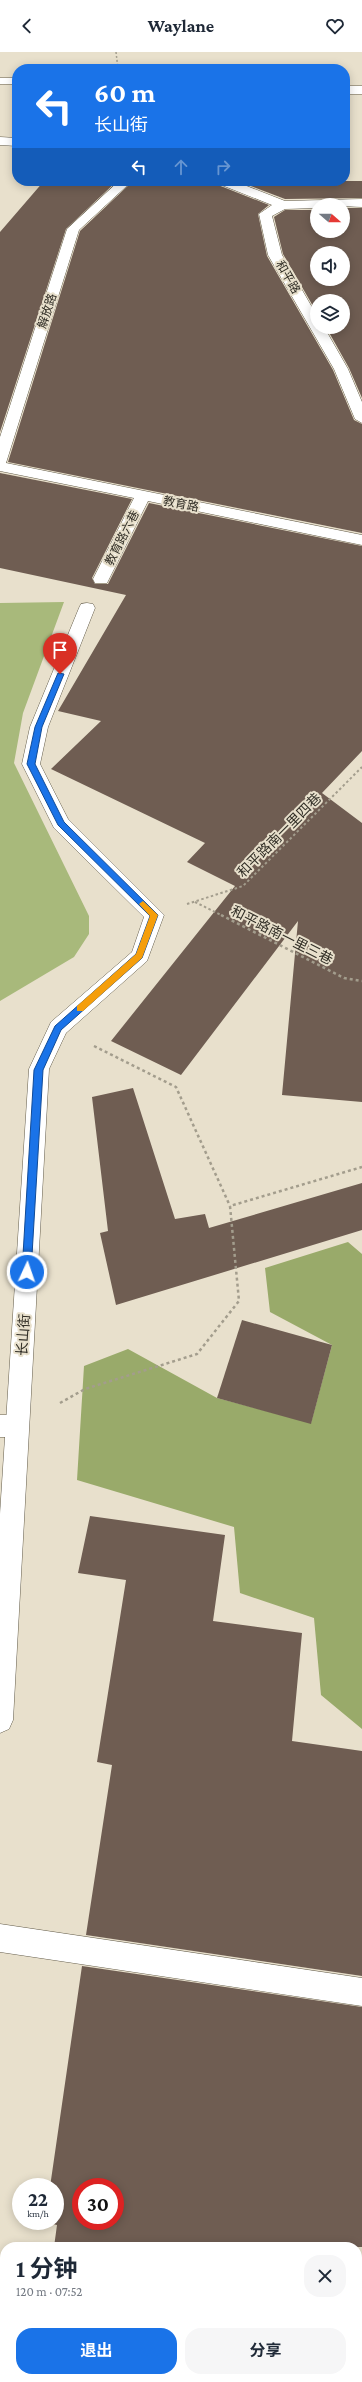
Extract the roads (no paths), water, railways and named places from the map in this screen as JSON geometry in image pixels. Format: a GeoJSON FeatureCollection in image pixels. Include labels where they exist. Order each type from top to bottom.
{"type":"FeatureCollection","features":[{"type":"Feature","properties":{"kind":"street"},"geometry":{"type":"LineString","coordinates":[[0,81],[12,81]]}},
{"type":"Feature","properties":{"kind":"street"},"geometry":{"type":"LineString","coordinates":[[350,90],[362,90]]}},
{"type":"Feature","properties":{"kind":"street"},"geometry":{"type":"LineString","coordinates":[[0,141],[12,142]]}},
{"type":"Feature","properties":{"kind":"street","name":"解放路"},"geometry":{"type":"LineString","coordinates":[[0,461],[73,229],[120,186]]}},
{"type":"Feature","properties":{"kind":"street"},"geometry":{"type":"LineString","coordinates":[[236,186],[283,205],[362,203]]}},
{"type":"Feature","properties":{"kind":"street","name":"和平路"},"geometry":{"type":"LineString","coordinates":[[283,205],[265,214],[275,254],[341,369],[362,419]]}},
{"type":"Feature","properties":{"kind":"street","name":"教育路"},"geometry":{"type":"LineString","coordinates":[[0,466],[362,540]]}},
{"type":"Feature","properties":{"kind":"street","name":"教育路六巷"},"geometry":{"type":"LineString","coordinates":[[101,579],[143,496]]}},
{"type":"Feature","properties":{"kind":"street","name":"长山街"},"geometry":{"type":"LineString","coordinates":[[0,1720],[9,1426],[39,1070],[58,1028],[140,956],[154,915],[61,823],[31,764],[39,727],[87,608]]}},
{"type":"Feature","properties":{"kind":"lane"},"geometry":{"type":"LineString","coordinates":[[0,1938],[362,1992]]}}]}
